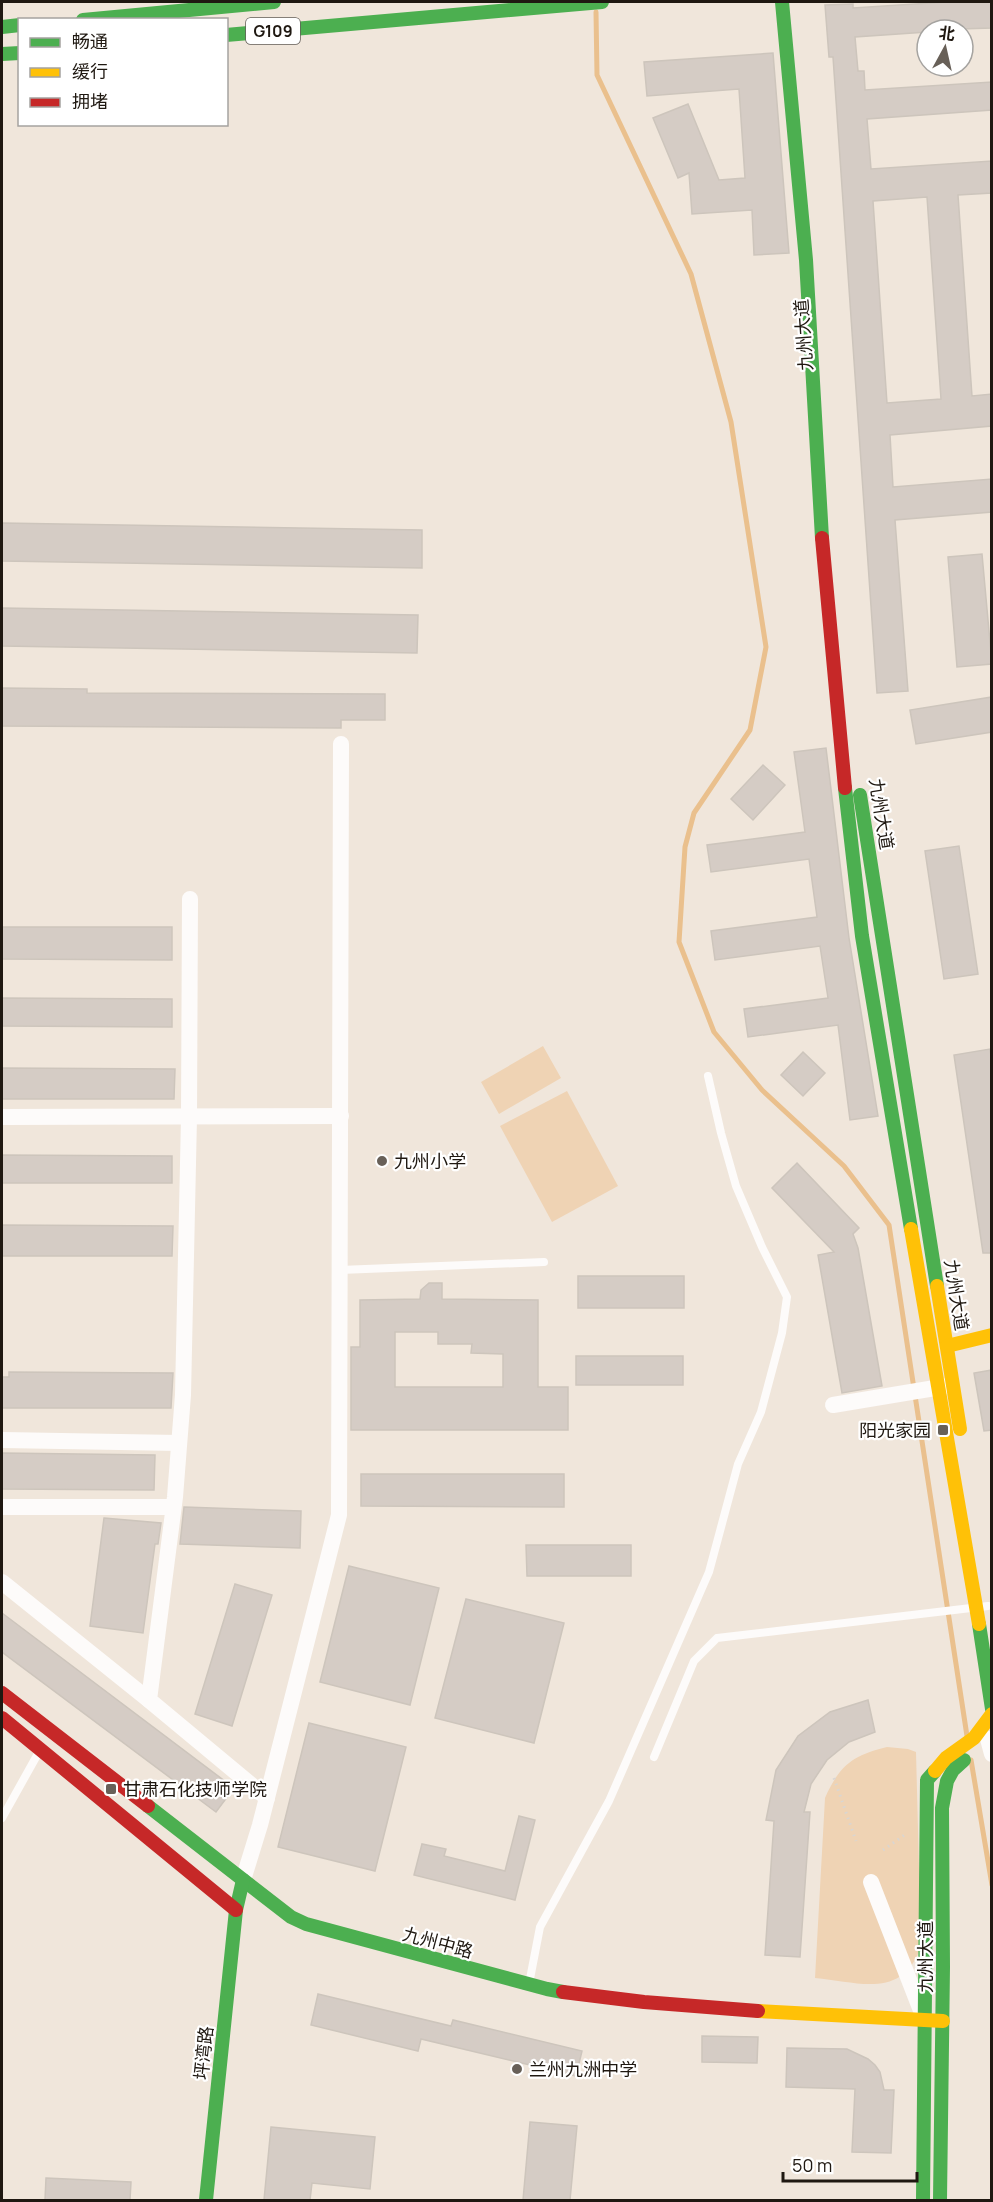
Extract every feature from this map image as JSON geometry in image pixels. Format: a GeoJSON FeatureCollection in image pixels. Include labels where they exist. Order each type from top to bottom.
{"type":"FeatureCollection","features":[{"type":"Feature","properties":{"kind":"main road","name":"G109"},"geometry":{"type":"LineString","coordinates":[[104,18],[274,2]]}},
{"type":"Feature","properties":{"kind":"main road","name":"G109"},"geometry":{"type":"LineString","coordinates":[[228,35],[602,2]]}},
{"type":"Feature","properties":{"kind":"main road"},"geometry":{"type":"LineString","coordinates":[[782,2],[806,260],[817,475],[842,764],[862,936],[992,1712],[985,1742],[927,1780],[923,2200]]}},
{"type":"Feature","properties":{"kind":"main road","name":"九州大道"},"geometry":{"type":"LineString","coordinates":[[796,2],[832,476]]}},
{"type":"Feature","properties":{"kind":"main road"},"geometry":{"type":"LineString","coordinates":[[2,27],[18,26]]}},
{"type":"Feature","properties":{"kind":"main road"},"geometry":{"type":"LineString","coordinates":[[2,54],[18,53]]}},
{"type":"Feature","properties":{"kind":"main road","name":"九州大道"},"geometry":{"type":"LineString","coordinates":[[841,595],[855,759],[947,1346],[939,1387],[962,1443]]}},
{"type":"Feature","properties":{"kind":"main road"},"geometry":{"type":"LineString","coordinates":[[947,1346],[992,1335]]}},
{"type":"Feature","properties":{"kind":"main road"},"geometry":{"type":"LineString","coordinates":[[966,1467],[976,1607],[992,1626]]}},
{"type":"Feature","properties":{"kind":"main road","name":"九州中路"},"geometry":{"type":"LineString","coordinates":[[2,1694],[291,1917],[306,1924],[529,1984],[609,1999],[943,2021]]}},
{"type":"Feature","properties":{"kind":"main road"},"geometry":{"type":"LineString","coordinates":[[2,1718],[236,1910]]}},
{"type":"Feature","properties":{"kind":"main road","name":"九州大道"},"geometry":{"type":"LineString","coordinates":[[940,2200],[943,2021],[942,1808],[949,1764]]}},
{"type":"Feature","properties":{"kind":"main road","name":"坪湾路"},"geometry":{"type":"LineString","coordinates":[[206,2200],[236,1910],[243,1880]]}},
{"type":"Feature","properties":{"kind":"street"},"geometry":{"type":"LineString","coordinates":[[243,1880],[267,1798],[339,1515],[341,744]]}},
{"type":"Feature","properties":{"kind":"street"},"geometry":{"type":"LineString","coordinates":[[149,1700],[173,1507],[183,1395],[189,1117],[190,899]]}},
{"type":"Feature","properties":{"kind":"street"},"geometry":{"type":"LineString","coordinates":[[2,1117],[341,1116]]}},
{"type":"Feature","properties":{"kind":"street"},"geometry":{"type":"LineString","coordinates":[[833,1405],[939,1387]]}},
{"type":"Feature","properties":{"kind":"street"},"geometry":{"type":"LineString","coordinates":[[2,1440],[179,1443]]}},
{"type":"Feature","properties":{"kind":"street"},"geometry":{"type":"LineString","coordinates":[[2,1507],[173,1507]]}},
{"type":"Feature","properties":{"kind":"street"},"geometry":{"type":"LineString","coordinates":[[2,1582],[267,1798]]}},
{"type":"Feature","properties":{"kind":"street"},"geometry":{"type":"LineString","coordinates":[[871,1882],[925,2020]]}},
{"type":"Feature","properties":{"kind":"lane"},"geometry":{"type":"LineString","coordinates":[[529,1984],[540,1927],[609,1801],[709,1572],[738,1464],[761,1412],[782,1333],[787,1297],[762,1247],[736,1186],[708,1076]]}},
{"type":"Feature","properties":{"kind":"lane"},"geometry":{"type":"LineString","coordinates":[[340,1270],[544,1262]]}},
{"type":"Feature","properties":{"kind":"lane"},"geometry":{"type":"LineString","coordinates":[[654,1757],[694,1661],[717,1638],[976,1607]]}},
{"type":"Feature","properties":{"kind":"lane"},"geometry":{"type":"LineString","coordinates":[[2,1818],[40,1750]]}},
{"type":"Feature","properties":{"kind":"path"},"geometry":{"type":"LineString","coordinates":[[834,1778],[856,1841]]}},
{"type":"Feature","properties":{"kind":"shaded area"},"geometry":{"type":"Polygon","coordinates":[[[543,1046],[561,1078],[499,1114],[481,1082],[543,1046]]]}},
{"type":"Feature","properties":{"kind":"shaded area"},"geometry":{"type":"Polygon","coordinates":[[[567,1091],[618,1186],[552,1222],[500,1126],[567,1091]]]}},
{"type":"Feature","properties":{"kind":"shaded area"},"geometry":{"type":"Polygon","coordinates":[[[887,1747],[916,1752],[921,1946],[913,1963],[903,1974],[891,1981],[863,1984],[815,1978],[825,1798],[836,1778],[848,1764],[865,1754],[887,1747]]]}},
{"type":"Feature","properties":{"kind":"building"},"geometry":{"type":"Polygon","coordinates":[[[946,2],[992,2],[992,28],[975,29],[975,18],[915,18],[915,33],[855,37],[858,71],[864,71],[865,90],[992,82],[992,110],[867,119],[871,169],[992,161],[992,193],[958,195],[972,396],[992,394],[992,426],[890,435],[893,487],[992,479],[992,512],[895,520],[908,691],[877,693],[833,57],[829,57],[825,5],[853,4],[853,8],[946,2]],[[927,197],[873,201],[887,403],[941,399],[927,197]]]}},
{"type":"Feature","properties":{"kind":"building"},"geometry":{"type":"Polygon","coordinates":[[[773,53],[789,253],[754,255],[752,210],[692,214],[689,173],[678,178],[653,118],[688,104],[719,180],[745,178],[739,89],[647,96],[644,62],[773,53]]]}},
{"type":"Feature","properties":{"kind":"building"},"geometry":{"type":"Polygon","coordinates":[[[2,523],[422,530],[422,568],[2,561],[2,523]]]}},
{"type":"Feature","properties":{"kind":"building"},"geometry":{"type":"Polygon","coordinates":[[[982,554],[992,664],[957,667],[948,557],[982,554]]]}},
{"type":"Feature","properties":{"kind":"building"},"geometry":{"type":"Polygon","coordinates":[[[2,608],[418,615],[417,653],[2,646],[2,608]]]}},
{"type":"Feature","properties":{"kind":"building"},"geometry":{"type":"Polygon","coordinates":[[[2,688],[87,689],[87,693],[385,694],[385,720],[341,720],[341,728],[2,726],[2,688]]]}},
{"type":"Feature","properties":{"kind":"building"},"geometry":{"type":"Polygon","coordinates":[[[992,697],[992,732],[916,744],[910,710],[992,697]]]}},
{"type":"Feature","properties":{"kind":"building"},"geometry":{"type":"Polygon","coordinates":[[[826,748],[849,938],[878,1116],[850,1120],[838,1025],[748,1037],[744,1009],[828,998],[820,946],[715,960],[711,931],[817,917],[809,859],[711,872],[707,845],[805,832],[794,752],[826,748]]]}},
{"type":"Feature","properties":{"kind":"building"},"geometry":{"type":"Polygon","coordinates":[[[763,765],[785,785],[753,820],[731,799],[763,765]]]}},
{"type":"Feature","properties":{"kind":"building"},"geometry":{"type":"Polygon","coordinates":[[[959,846],[978,974],[944,979],[925,851],[959,846]]]}},
{"type":"Feature","properties":{"kind":"building"},"geometry":{"type":"Polygon","coordinates":[[[2,927],[172,927],[172,960],[2,959],[2,927]]]}},
{"type":"Feature","properties":{"kind":"building"},"geometry":{"type":"Polygon","coordinates":[[[2,998],[172,999],[172,1027],[2,1026],[2,998]]]}},
{"type":"Feature","properties":{"kind":"building"},"geometry":{"type":"Polygon","coordinates":[[[990,1049],[992,1062],[992,1253],[983,1253],[954,1055],[990,1049]]]}},
{"type":"Feature","properties":{"kind":"building"},"geometry":{"type":"Polygon","coordinates":[[[803,1052],[825,1073],[803,1096],[781,1075],[803,1052]]]}},
{"type":"Feature","properties":{"kind":"building"},"geometry":{"type":"Polygon","coordinates":[[[2,1068],[175,1069],[174,1099],[2,1099],[2,1068]]]}},
{"type":"Feature","properties":{"kind":"building"},"geometry":{"type":"Polygon","coordinates":[[[2,1155],[172,1156],[172,1183],[2,1183],[2,1155]]]}},
{"type":"Feature","properties":{"kind":"building"},"geometry":{"type":"Polygon","coordinates":[[[797,1163],[859,1228],[853,1234],[858,1248],[882,1386],[842,1393],[818,1255],[834,1252],[772,1188],[797,1163]]]}},
{"type":"Feature","properties":{"kind":"building"},"geometry":{"type":"Polygon","coordinates":[[[2,1225],[173,1226],[172,1256],[2,1256],[2,1225]]]}},
{"type":"Feature","properties":{"kind":"building"},"geometry":{"type":"Polygon","coordinates":[[[578,1276],[684,1276],[684,1308],[578,1308],[578,1276]]]}},
{"type":"Feature","properties":{"kind":"building"},"geometry":{"type":"Polygon","coordinates":[[[429,1283],[442,1283],[442,1299],[538,1300],[538,1387],[568,1387],[568,1430],[351,1430],[351,1347],[360,1347],[360,1300],[420,1299],[421,1290],[429,1283]],[[395,1332],[395,1387],[503,1387],[503,1354],[471,1353],[472,1344],[438,1344],[438,1332],[395,1332]]]}},
{"type":"Feature","properties":{"kind":"building"},"geometry":{"type":"Polygon","coordinates":[[[576,1356],[683,1356],[683,1385],[576,1385],[576,1356]]]}},
{"type":"Feature","properties":{"kind":"building"},"geometry":{"type":"Polygon","coordinates":[[[992,1370],[992,1430],[984,1431],[974,1373],[992,1370]]]}},
{"type":"Feature","properties":{"kind":"building"},"geometry":{"type":"Polygon","coordinates":[[[9,1372],[173,1373],[171,1408],[2,1408],[2,1377],[9,1377],[9,1372]]]}},
{"type":"Feature","properties":{"kind":"building"},"geometry":{"type":"Polygon","coordinates":[[[2,1453],[155,1455],[154,1490],[2,1489],[2,1453]]]}},
{"type":"Feature","properties":{"kind":"building"},"geometry":{"type":"Polygon","coordinates":[[[361,1474],[564,1474],[564,1507],[361,1506],[361,1474]]]}},
{"type":"Feature","properties":{"kind":"building"},"geometry":{"type":"Polygon","coordinates":[[[184,1507],[301,1511],[300,1548],[180,1544],[184,1507]]]}},
{"type":"Feature","properties":{"kind":"building"},"geometry":{"type":"Polygon","coordinates":[[[104,1518],[161,1523],[158,1544],[155,1544],[143,1633],[90,1626],[104,1518]]]}},
{"type":"Feature","properties":{"kind":"building"},"geometry":{"type":"Polygon","coordinates":[[[526,1545],[631,1545],[631,1576],[527,1576],[526,1545]]]}},
{"type":"Feature","properties":{"kind":"building"},"geometry":{"type":"Polygon","coordinates":[[[349,1566],[439,1588],[410,1705],[320,1682],[349,1566]]]}},
{"type":"Feature","properties":{"kind":"building"},"geometry":{"type":"Polygon","coordinates":[[[235,1584],[272,1595],[232,1726],[195,1714],[235,1584]]]}},
{"type":"Feature","properties":{"kind":"building"},"geometry":{"type":"Polygon","coordinates":[[[466,1599],[564,1623],[534,1743],[435,1718],[466,1599]]]}},
{"type":"Feature","properties":{"kind":"building"},"geometry":{"type":"Polygon","coordinates":[[[2,1613],[234,1788],[216,1812],[2,1652],[2,1613]]]}},
{"type":"Feature","properties":{"kind":"building"},"geometry":{"type":"Polygon","coordinates":[[[868,1700],[875,1732],[849,1742],[827,1760],[811,1784],[804,1812],[810,1812],[800,1957],[765,1955],[774,1821],[766,1820],[776,1770],[798,1736],[830,1712],[868,1700]]]}},
{"type":"Feature","properties":{"kind":"building"},"geometry":{"type":"Polygon","coordinates":[[[309,1723],[406,1747],[375,1871],[278,1847],[309,1723]]]}},
{"type":"Feature","properties":{"kind":"building"},"geometry":{"type":"Polygon","coordinates":[[[519,1816],[535,1820],[515,1900],[414,1875],[422,1844],[446,1849],[444,1856],[505,1871],[519,1816]]]}},
{"type":"Feature","properties":{"kind":"building"},"geometry":{"type":"Polygon","coordinates":[[[318,1994],[451,2026],[453,2020],[582,2051],[576,2076],[421,2039],[418,2051],[311,2025],[318,1994]]]}},
{"type":"Feature","properties":{"kind":"building"},"geometry":{"type":"Polygon","coordinates":[[[702,2036],[758,2037],[757,2063],[702,2062],[702,2036]]]}},
{"type":"Feature","properties":{"kind":"building"},"geometry":{"type":"Polygon","coordinates":[[[787,2048],[847,2049],[875,2065],[880,2072],[884,2090],[894,2090],[891,2153],[852,2152],[855,2089],[786,2087],[787,2048]]]}},
{"type":"Feature","properties":{"kind":"building"},"geometry":{"type":"Polygon","coordinates":[[[530,2122],[577,2126],[570,2200],[523,2200],[530,2122]]]}},
{"type":"Feature","properties":{"kind":"building"},"geometry":{"type":"Polygon","coordinates":[[[271,2127],[375,2137],[370,2189],[312,2183],[310,2200],[264,2200],[271,2127]]]}},
{"type":"Feature","properties":{"kind":"building"},"geometry":{"type":"Polygon","coordinates":[[[46,2178],[131,2182],[130,2200],[45,2200],[46,2178]]]}},
{"type":"Feature","properties":{"kind":"waterway"},"geometry":{"type":"LineString","coordinates":[[596,12],[597,75],[691,274],[731,422],[766,647],[750,730],[694,813],[685,847],[679,942],[714,1032],[762,1090],[844,1166],[889,1225],[967,1736]]}},
{"type":"Feature","properties":{"kind":"waterway"},"geometry":{"type":"LineString","coordinates":[[971,1760],[992,1885]]}},
{"type":"Feature","properties":{"kind":"traffic: fast"},"geometry":{"type":"LineString","coordinates":[[104,18],[274,2]]}},
{"type":"Feature","properties":{"kind":"traffic: fast"},"geometry":{"type":"LineString","coordinates":[[228,35],[602,2]]}},
{"type":"Feature","properties":{"kind":"traffic: fast"},"geometry":{"type":"LineString","coordinates":[[782,2],[806,260],[822,538]]}},
{"type":"Feature","properties":{"kind":"traffic: fast"},"geometry":{"type":"LineString","coordinates":[[2,27],[18,25]]}},
{"type":"Feature","properties":{"kind":"traffic: fast"},"geometry":{"type":"LineString","coordinates":[[2,54],[18,53]]}},
{"type":"Feature","properties":{"kind":"traffic: fast"},"geometry":{"type":"LineString","coordinates":[[845,788],[862,936],[911,1229]]}},
{"type":"Feature","properties":{"kind":"traffic: fast"},"geometry":{"type":"LineString","coordinates":[[860,795],[937,1286]]}},
{"type":"Feature","properties":{"kind":"traffic: fast"},"geometry":{"type":"LineString","coordinates":[[979,1624],[992,1709]]}},
{"type":"Feature","properties":{"kind":"traffic: fast"},"geometry":{"type":"LineString","coordinates":[[940,2200],[943,1967],[942,1808],[947,1781],[953,1770],[964,1760]]}},
{"type":"Feature","properties":{"kind":"traffic: fast"},"geometry":{"type":"LineString","coordinates":[[923,2200],[927,1780],[935,1771]]}},
{"type":"Feature","properties":{"kind":"traffic: fast"},"geometry":{"type":"LineString","coordinates":[[148,1806],[291,1917],[306,1924],[563,1992]]}},
{"type":"Feature","properties":{"kind":"traffic: fast"},"geometry":{"type":"LineString","coordinates":[[206,2200],[236,1910],[243,1880]]}},
{"type":"Feature","properties":{"kind":"traffic: slow"},"geometry":{"type":"LineString","coordinates":[[911,1229],[979,1624]]}},
{"type":"Feature","properties":{"kind":"traffic: slow"},"geometry":{"type":"LineString","coordinates":[[937,1286],[960,1429]]}},
{"type":"Feature","properties":{"kind":"traffic: slow"},"geometry":{"type":"LineString","coordinates":[[947,1346],[992,1335]]}},
{"type":"Feature","properties":{"kind":"traffic: slow"},"geometry":{"type":"LineString","coordinates":[[935,1771],[946,1758],[974,1738],[992,1714]]}},
{"type":"Feature","properties":{"kind":"traffic: slow"},"geometry":{"type":"LineString","coordinates":[[758,2011],[943,2021]]}},
{"type":"Feature","properties":{"kind":"traffic: jam"},"geometry":{"type":"LineString","coordinates":[[822,538],[845,788]]}},
{"type":"Feature","properties":{"kind":"traffic: jam"},"geometry":{"type":"LineString","coordinates":[[2,1693],[148,1806]]}},
{"type":"Feature","properties":{"kind":"traffic: jam"},"geometry":{"type":"LineString","coordinates":[[2,1718],[236,1910]]}},
{"type":"Feature","properties":{"kind":"traffic: jam"},"geometry":{"type":"LineString","coordinates":[[563,1992],[644,2002],[758,2011]]}},
{"type":"Feature","properties":{"kind":"place","name":"九州小学"},"geometry":{"type":"Point","coordinates":[382,1161]}},
{"type":"Feature","properties":{"kind":"place","name":"阳光家园"},"geometry":{"type":"Point","coordinates":[943,1430]}},
{"type":"Feature","properties":{"kind":"place","name":"甘肃石化技师学院"},"geometry":{"type":"Point","coordinates":[111,1789]}},
{"type":"Feature","properties":{"kind":"place","name":"兰州九洲中学"},"geometry":{"type":"Point","coordinates":[517,2069]}}]}
